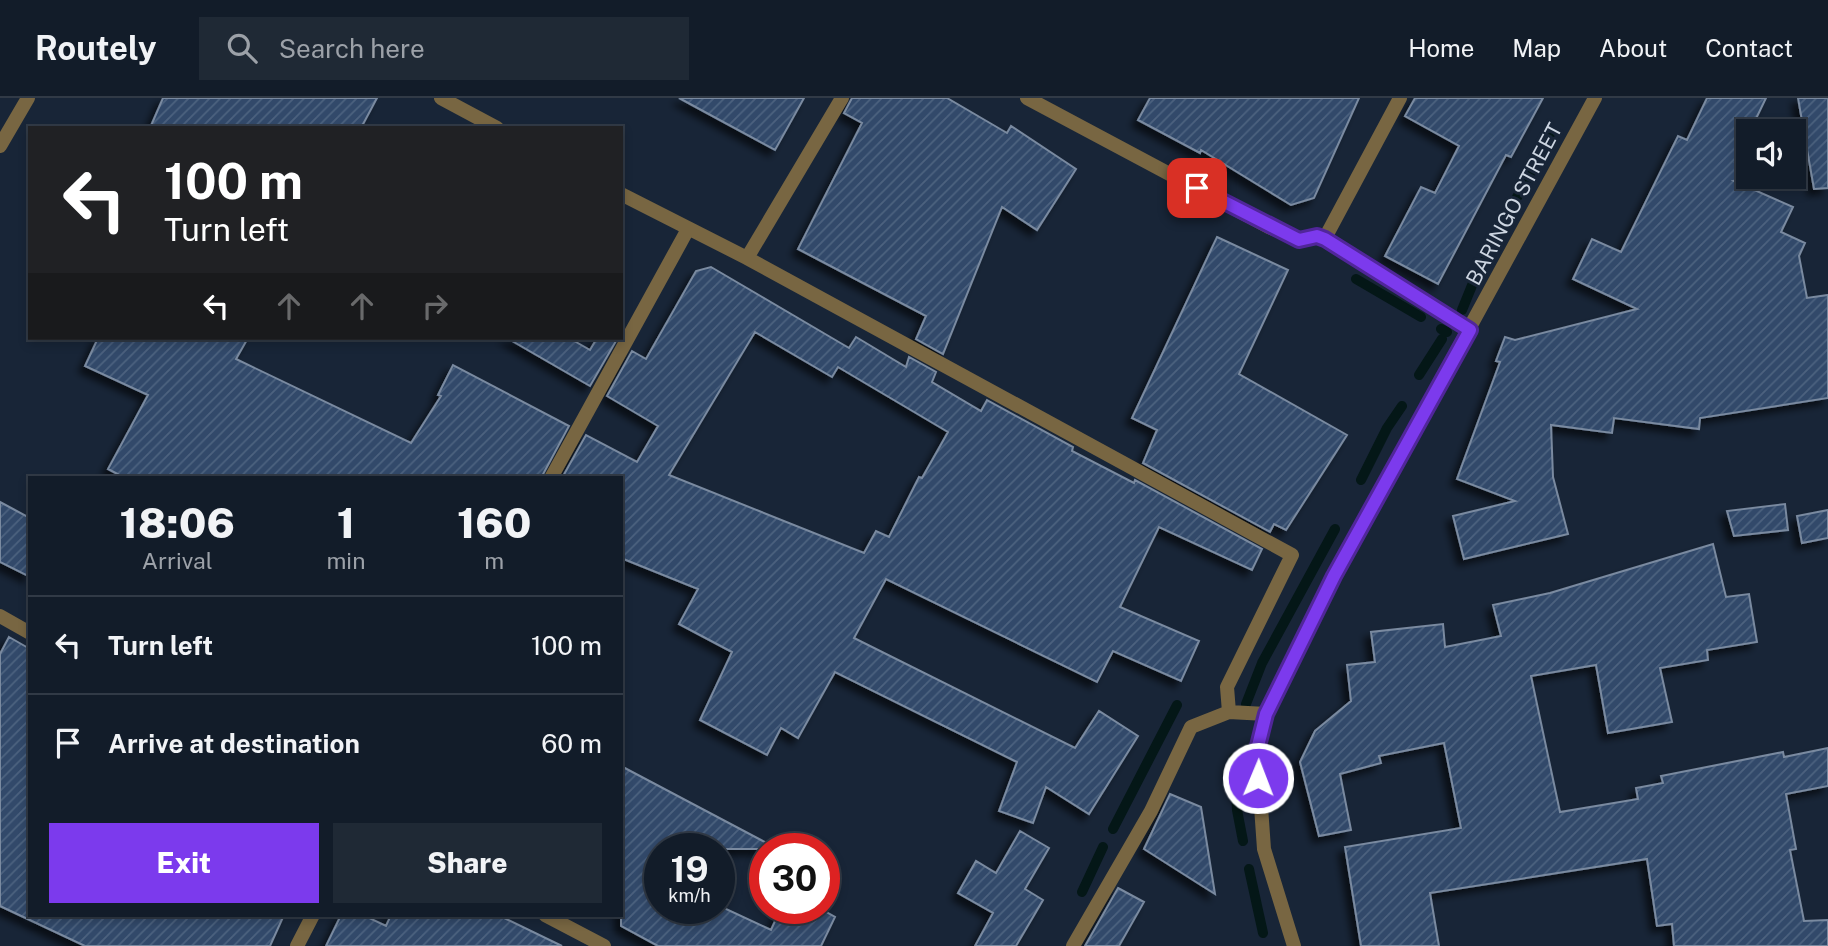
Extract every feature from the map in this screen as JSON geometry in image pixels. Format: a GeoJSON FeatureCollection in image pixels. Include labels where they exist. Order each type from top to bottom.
{"type":"FeatureCollection","features":[{"type":"Feature","properties":{"kind":"street"},"geometry":{"type":"LineString","coordinates":[[0,146],[27,98]]}},
{"type":"Feature","properties":{"kind":"street"},"geometry":{"type":"LineString","coordinates":[[441,98],[493,126]]}},
{"type":"Feature","properties":{"kind":"street"},"geometry":{"type":"LineString","coordinates":[[747,258],[842,98]]}},
{"type":"Feature","properties":{"kind":"street"},"geometry":{"type":"LineString","coordinates":[[1027,98],[1269,227],[1299,240],[1317,236],[1325,239],[1470,330]]}},
{"type":"Feature","properties":{"kind":"street"},"geometry":{"type":"LineString","coordinates":[[1325,239],[1400,98]]}},
{"type":"Feature","properties":{"kind":"street","name":"BARINGO STREET"},"geometry":{"type":"LineString","coordinates":[[1294,946],[1264,849],[1257,750],[1266,714],[1334,576],[1595,98]]}},
{"type":"Feature","properties":{"kind":"street"},"geometry":{"type":"LineString","coordinates":[[623,195],[747,258],[1292,555],[1227,687],[1229,712]]}},
{"type":"Feature","properties":{"kind":"street"},"geometry":{"type":"LineString","coordinates":[[552,476],[688,229]]}},
{"type":"Feature","properties":{"kind":"street"},"geometry":{"type":"LineString","coordinates":[[0,617],[28,632]]}},
{"type":"Feature","properties":{"kind":"street"},"geometry":{"type":"LineString","coordinates":[[1073,946],[1151,811],[1191,727],[1229,712],[1266,714]]}},
{"type":"Feature","properties":{"kind":"street"},"geometry":{"type":"LineString","coordinates":[[297,946],[312,917]]}},
{"type":"Feature","properties":{"kind":"street"},"geometry":{"type":"LineString","coordinates":[[549,917],[604,946]]}},
{"type":"Feature","properties":{"kind":"building"},"geometry":{"type":"Polygon","coordinates":[[[163,98],[377,98],[362,126],[151,126],[163,98]]]}},
{"type":"Feature","properties":{"kind":"building"},"geometry":{"type":"Polygon","coordinates":[[[679,98],[804,98],[775,150],[679,98]]]}},
{"type":"Feature","properties":{"kind":"building"},"geometry":{"type":"Polygon","coordinates":[[[852,98],[947,98],[1007,133],[1011,126],[1076,169],[1037,230],[1002,207],[943,354],[916,339],[926,316],[798,249],[862,123],[844,113],[852,98]]]}},
{"type":"Feature","properties":{"kind":"building"},"geometry":{"type":"Polygon","coordinates":[[[1150,98],[1359,98],[1314,198],[1291,205],[1201,150],[1200,153],[1138,120],[1150,98]]]}},
{"type":"Feature","properties":{"kind":"building"},"geometry":{"type":"Polygon","coordinates":[[[1415,98],[1543,98],[1511,157],[1506,155],[1438,284],[1385,256],[1421,187],[1435,193],[1459,146],[1405,116],[1415,98]]]}},
{"type":"Feature","properties":{"kind":"building"},"geometry":{"type":"Polygon","coordinates":[[[1707,98],[1766,98],[1756,119],[1736,119],[1734,181],[1736,189],[1752,189],[1793,207],[1781,232],[1805,243],[1799,256],[1807,298],[1828,295],[1828,398],[1700,418],[1699,429],[1614,418],[1612,433],[1551,425],[1553,477],[1568,534],[1464,559],[1453,516],[1515,501],[1457,479],[1500,362],[1496,361],[1505,337],[1515,340],[1637,309],[1573,279],[1592,239],[1621,252],[1678,136],[1687,140],[1707,98]]]}},
{"type":"Feature","properties":{"kind":"building"},"geometry":{"type":"Polygon","coordinates":[[[1798,98],[1828,98],[1828,188],[1814,189],[1806,144],[1806,119],[1802,119],[1798,98]]]}},
{"type":"Feature","properties":{"kind":"building"},"geometry":{"type":"Polygon","coordinates":[[[1217,237],[1288,270],[1239,374],[1347,435],[1286,530],[1274,524],[1270,532],[1143,463],[1157,430],[1132,418],[1217,237]]]}},
{"type":"Feature","properties":{"kind":"building"},"geometry":{"type":"Polygon","coordinates":[[[711,267],[849,348],[856,337],[906,367],[909,357],[936,372],[932,382],[981,411],[987,400],[1073,447],[1072,451],[1134,483],[1135,480],[1262,549],[1252,570],[1159,527],[1120,607],[1199,641],[1181,681],[1113,651],[1097,682],[886,579],[854,638],[1075,748],[1099,711],[1138,736],[1089,814],[1046,787],[1033,823],[999,811],[1017,762],[835,672],[798,738],[781,728],[767,755],[700,720],[732,652],[679,624],[698,589],[623,559],[623,476],[563,476],[586,435],[637,462],[658,426],[607,396],[632,351],[646,359],[696,271],[711,267]],[[755,332],[669,475],[864,553],[876,531],[889,537],[919,477],[922,478],[948,432],[838,367],[832,377],[755,332]]]}},
{"type":"Feature","properties":{"kind":"building"},"geometry":{"type":"Polygon","coordinates":[[[97,340],[247,340],[236,359],[411,443],[441,396],[438,395],[453,365],[569,426],[542,476],[121,476],[108,469],[148,395],[85,366],[97,340]]]}},
{"type":"Feature","properties":{"kind":"building"},"geometry":{"type":"Polygon","coordinates":[[[510,340],[572,340],[590,350],[596,340],[616,341],[590,386],[510,340]]]}},
{"type":"Feature","properties":{"kind":"building"},"geometry":{"type":"Polygon","coordinates":[[[0,502],[28,517],[28,576],[0,562],[0,502]]]}},
{"type":"Feature","properties":{"kind":"building"},"geometry":{"type":"Polygon","coordinates":[[[1785,504],[1788,530],[1734,536],[1727,511],[1785,504]]]}},
{"type":"Feature","properties":{"kind":"building"},"geometry":{"type":"Polygon","coordinates":[[[1828,510],[1828,538],[1802,543],[1797,516],[1828,510]]]}},
{"type":"Feature","properties":{"kind":"building"},"geometry":{"type":"Polygon","coordinates":[[[1713,544],[1726,597],[1749,594],[1757,642],[1707,650],[1708,660],[1660,668],[1672,722],[1608,733],[1596,665],[1531,676],[1560,812],[1638,799],[1636,788],[1663,783],[1661,776],[1783,752],[1784,757],[1828,748],[1828,786],[1786,794],[1796,849],[1790,850],[1804,921],[1828,920],[1828,946],[1674,946],[1672,924],[1657,926],[1647,859],[1430,893],[1439,946],[1361,946],[1345,847],[1461,828],[1444,743],[1379,756],[1381,763],[1340,774],[1351,830],[1319,836],[1300,762],[1315,731],[1351,701],[1347,665],[1375,662],[1371,632],[1443,624],[1445,647],[1501,636],[1493,605],[1550,593],[1713,544]]]}},
{"type":"Feature","properties":{"kind":"building"},"geometry":{"type":"Polygon","coordinates":[[[9,637],[28,648],[28,917],[283,917],[270,946],[85,946],[0,906],[0,654],[9,637]]]}},
{"type":"Feature","properties":{"kind":"building"},"geometry":{"type":"Polygon","coordinates":[[[623,767],[749,834],[749,849],[735,849],[735,833],[644,833],[644,924],[735,924],[735,913],[749,920],[749,924],[758,924],[771,930],[774,924],[832,924],[821,946],[658,946],[621,926],[623,767]]]}},
{"type":"Feature","properties":{"kind":"building"},"geometry":{"type":"Polygon","coordinates":[[[1170,794],[1201,807],[1215,894],[1144,849],[1170,794]]]}},
{"type":"Feature","properties":{"kind":"building"},"geometry":{"type":"Polygon","coordinates":[[[1020,831],[1049,848],[1025,889],[1043,900],[1016,946],[975,946],[993,913],[958,893],[976,861],[996,873],[1020,831]]]}},
{"type":"Feature","properties":{"kind":"building"},"geometry":{"type":"Polygon","coordinates":[[[1118,888],[1144,902],[1119,946],[1085,946],[1118,888]]]}},
{"type":"Feature","properties":{"kind":"building"},"geometry":{"type":"Polygon","coordinates":[[[340,917],[367,917],[386,926],[390,917],[502,917],[562,946],[326,946],[340,917]]]}},
{"type":"Feature","properties":{"kind":"waterway"},"geometry":{"type":"LineString","coordinates":[[1516,199],[1550,138]]}},
{"type":"Feature","properties":{"kind":"waterway"},"geometry":{"type":"LineString","coordinates":[[1484,262],[1503,224]]}},
{"type":"Feature","properties":{"kind":"waterway"},"geometry":{"type":"LineString","coordinates":[[1356,279],[1421,317]]}},
{"type":"Feature","properties":{"kind":"waterway"},"geometry":{"type":"LineString","coordinates":[[1462,310],[1473,283]]}},
{"type":"Feature","properties":{"kind":"waterway"},"geometry":{"type":"LineString","coordinates":[[1441,329],[1447,332]]}},
{"type":"Feature","properties":{"kind":"waterway"},"geometry":{"type":"LineString","coordinates":[[1419,375],[1442,339]]}},
{"type":"Feature","properties":{"kind":"waterway"},"geometry":{"type":"LineString","coordinates":[[1361,480],[1387,428],[1402,406]]}},
{"type":"Feature","properties":{"kind":"waterway"},"geometry":{"type":"LineString","coordinates":[[1246,704],[1262,663],[1335,529]]}},
{"type":"Feature","properties":{"kind":"waterway"},"geometry":{"type":"LineString","coordinates":[[1113,829],[1177,705]]}},
{"type":"Feature","properties":{"kind":"waterway"},"geometry":{"type":"LineString","coordinates":[[1234,758],[1237,810],[1243,841]]}},
{"type":"Feature","properties":{"kind":"waterway"},"geometry":{"type":"LineString","coordinates":[[1082,892],[1103,847]]}},
{"type":"Feature","properties":{"kind":"waterway"},"geometry":{"type":"LineString","coordinates":[[1249,869],[1263,933]]}},
{"type":"Feature","properties":{"kind":"route"},"geometry":{"type":"LineString","coordinates":[[1197,188],[1299,240],[1317,236],[1325,239],[1470,330],[1334,576],[1266,714],[1257,750],[1258,778]]}}]}
